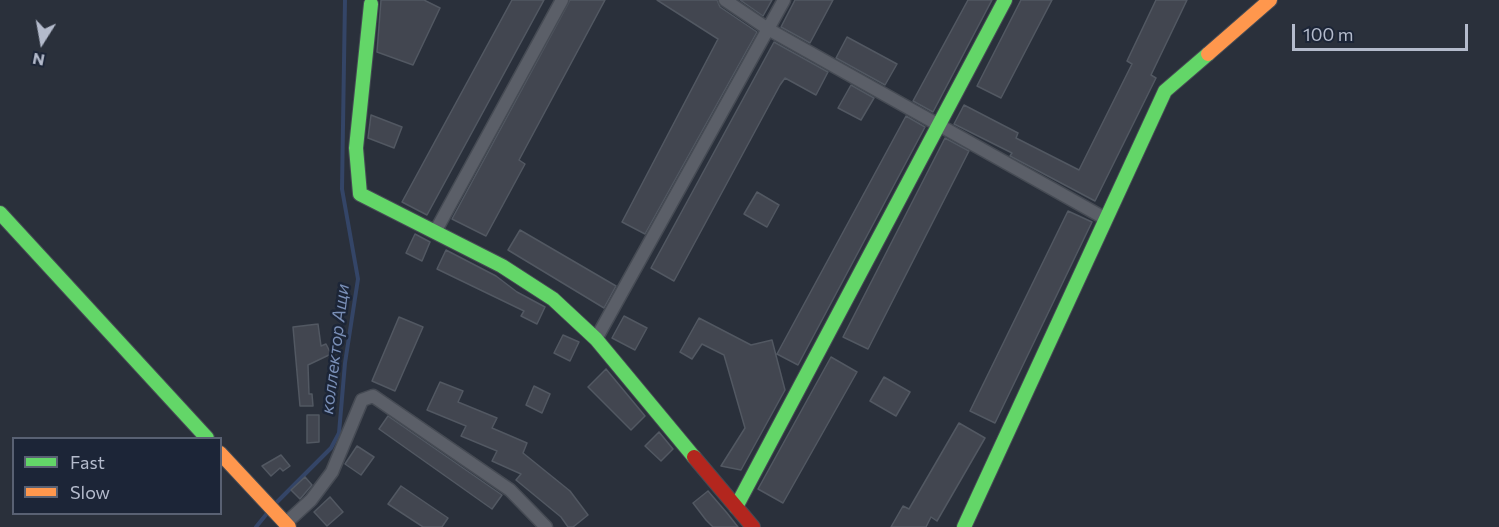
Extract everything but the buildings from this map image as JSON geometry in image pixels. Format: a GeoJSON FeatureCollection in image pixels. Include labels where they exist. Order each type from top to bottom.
{"type":"FeatureCollection","features":[{"type":"Feature","properties":{"kind":"street"},"geometry":{"type":"LineString","coordinates":[[435,232],[562,0]]}},
{"type":"Feature","properties":{"kind":"street"},"geometry":{"type":"LineString","coordinates":[[725,0],[768,29],[1106,219]]}},
{"type":"Feature","properties":{"kind":"street"},"geometry":{"type":"LineString","coordinates":[[596,339],[784,0]]}},
{"type":"Feature","properties":{"kind":"street"},"geometry":{"type":"LineString","coordinates":[[735,507],[1005,0]]}},
{"type":"Feature","properties":{"kind":"street"},"geometry":{"type":"LineString","coordinates":[[964,527],[1165,91],[1270,0]]}},
{"type":"Feature","properties":{"kind":"street"},"geometry":{"type":"LineString","coordinates":[[371,4],[356,148],[360,194],[502,266],[553,299],[596,339],[753,527]]}},
{"type":"Feature","properties":{"kind":"street"},"geometry":{"type":"LineString","coordinates":[[0,213],[206,437]]}},
{"type":"Feature","properties":{"kind":"street"},"geometry":{"type":"LineString","coordinates":[[222,455],[285,522],[311,500],[332,472],[362,400],[373,396],[510,490],[546,527]]}},
{"type":"Feature","properties":{"kind":"waterway","name":"коллектор Ащи"},"geometry":{"type":"LineString","coordinates":[[276,503],[331,448],[339,433],[345,363],[358,279],[342,189],[345,0]]}},
{"type":"Feature","properties":{"kind":"waterway","name":"коллектор Ащи"},"geometry":{"type":"LineString","coordinates":[[256,527],[269,511]]}},
{"type":"Feature","properties":{"kind":"traffic: fast"},"geometry":{"type":"LineString","coordinates":[[736,507],[1005,0]]}},
{"type":"Feature","properties":{"kind":"traffic: fast"},"geometry":{"type":"LineString","coordinates":[[371,4],[356,148],[360,194],[502,266],[553,299],[596,339],[694,457]]}},
{"type":"Feature","properties":{"kind":"traffic: fast"},"geometry":{"type":"LineString","coordinates":[[964,527],[1165,91],[1208,54]]}},
{"type":"Feature","properties":{"kind":"traffic: fast"},"geometry":{"type":"LineString","coordinates":[[0,213],[206,437]]}},
{"type":"Feature","properties":{"kind":"traffic: slow"},"geometry":{"type":"LineString","coordinates":[[1208,54],[1270,0]]}},
{"type":"Feature","properties":{"kind":"traffic: slow"},"geometry":{"type":"LineString","coordinates":[[222,455],[289,527]]}},
{"type":"Feature","properties":{"kind":"traffic: jam"},"geometry":{"type":"LineString","coordinates":[[694,457],[753,527]]}}]}
